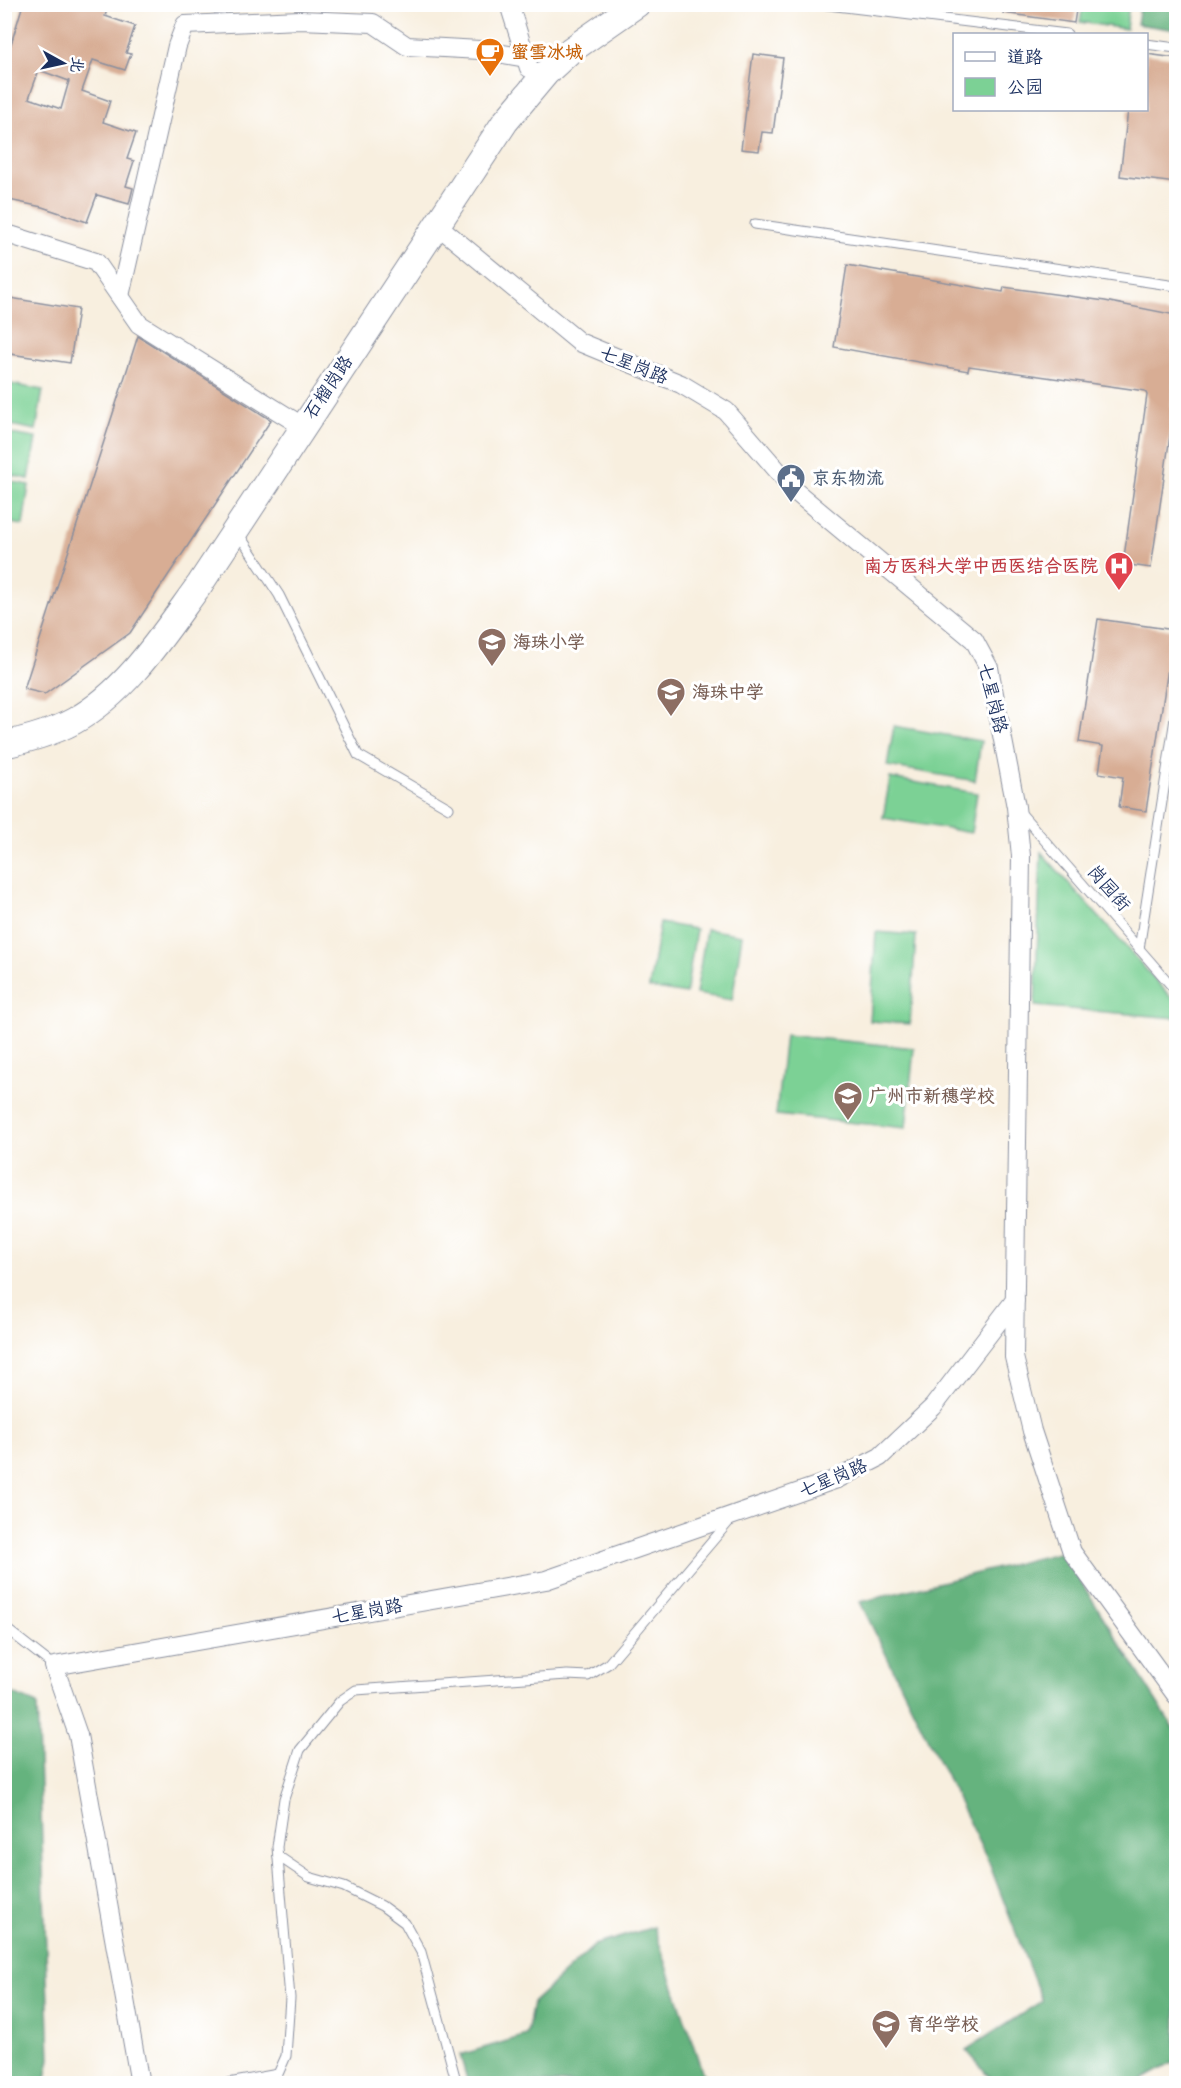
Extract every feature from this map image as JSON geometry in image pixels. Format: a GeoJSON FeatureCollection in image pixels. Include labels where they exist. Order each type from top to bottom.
{"type":"FeatureCollection","features":[{"type":"Feature","properties":{"kind":"main road","name":"石榴岗路"},"geometry":{"type":"LineString","coordinates":[[5,743],[48,733],[74,721],[103,701],[150,652],[505,122],[535,86],[571,50],[637,4]]}},
{"type":"Feature","properties":{"kind":"street"},"geometry":{"type":"LineString","coordinates":[[509,4],[535,86]]}},
{"type":"Feature","properties":{"kind":"street"},"geometry":{"type":"LineString","coordinates":[[120,296],[177,46],[185,25],[300,20],[373,23],[407,46],[480,50],[526,58]]}},
{"type":"Feature","properties":{"kind":"street","name":"七星岗路"},"geometry":{"type":"LineString","coordinates":[[436,224],[579,342],[681,384],[726,411],[796,492],[974,640],[989,668],[1016,807],[1021,856],[1014,1357],[1032,1431],[1072,1552],[1176,1695]]}},
{"type":"Feature","properties":{"kind":"street"},"geometry":{"type":"LineString","coordinates":[[4,234],[96,262],[140,324],[302,426]]}},
{"type":"Feature","properties":{"kind":"street","name":"七星岗路"},"geometry":{"type":"LineString","coordinates":[[54,1666],[546,1580],[837,1479],[880,1457],[933,1407],[1015,1300]]}},
{"type":"Feature","properties":{"kind":"street"},"geometry":{"type":"LineString","coordinates":[[54,1666],[78,1735],[140,2084]]}},
{"type":"Feature","properties":{"kind":"lane"},"geometry":{"type":"LineString","coordinates":[[820,4],[1059,33]]}},
{"type":"Feature","properties":{"kind":"lane"},"geometry":{"type":"LineString","coordinates":[[1148,44],[1176,48]]}},
{"type":"Feature","properties":{"kind":"lane"},"geometry":{"type":"LineString","coordinates":[[755,224],[1176,286]]}},
{"type":"Feature","properties":{"kind":"lane"},"geometry":{"type":"LineString","coordinates":[[235,528],[279,595],[358,755],[449,808]]}},
{"type":"Feature","properties":{"kind":"lane"},"geometry":{"type":"LineString","coordinates":[[1139,949],[1176,712]]}},
{"type":"Feature","properties":{"kind":"lane","name":"岗园街"},"geometry":{"type":"LineString","coordinates":[[1016,807],[1176,991]]}},
{"type":"Feature","properties":{"kind":"lane"},"geometry":{"type":"LineString","coordinates":[[223,2084],[278,2074],[286,2056],[290,1998],[278,1856],[284,1799],[300,1750],[340,1701],[356,1690],[567,1675],[588,1676],[608,1664],[736,1514]]}},
{"type":"Feature","properties":{"kind":"lane"},"geometry":{"type":"LineString","coordinates":[[4,1627],[54,1666]]}},
{"type":"Feature","properties":{"kind":"lane"},"geometry":{"type":"LineString","coordinates":[[278,1856],[309,1877],[344,1887],[382,1906],[405,1923],[421,1952],[457,2084]]}},
{"type":"Feature","properties":{"kind":"green space"},"geometry":{"type":"Polygon","coordinates":[[[1083,5],[1129,5],[1126,29],[1080,22],[1083,5]]]}},
{"type":"Feature","properties":{"kind":"green space"},"geometry":{"type":"Polygon","coordinates":[[[1140,5],[1176,5],[1176,30],[1137,24],[1140,5]]]}},
{"type":"Feature","properties":{"kind":"green space"},"geometry":{"type":"Polygon","coordinates":[[[5,383],[43,390],[36,430],[5,424],[5,383]]]}},
{"type":"Feature","properties":{"kind":"green space"},"geometry":{"type":"Polygon","coordinates":[[[5,433],[36,438],[29,479],[5,474],[5,433]]]}},
{"type":"Feature","properties":{"kind":"green space"},"geometry":{"type":"Polygon","coordinates":[[[5,480],[29,485],[23,525],[5,522],[5,480]]]}},
{"type":"Feature","properties":{"kind":"green space"},"geometry":{"type":"Polygon","coordinates":[[[894,726],[981,741],[975,781],[887,766],[894,726]]]}},
{"type":"Feature","properties":{"kind":"green space"},"geometry":{"type":"Polygon","coordinates":[[[890,778],[977,793],[971,833],[883,818],[890,778]]]}},
{"type":"Feature","properties":{"kind":"green space"},"geometry":{"type":"Polygon","coordinates":[[[1041,852],[1176,1003],[1176,1018],[1035,1006],[1041,852]]]}},
{"type":"Feature","properties":{"kind":"green space"},"geometry":{"type":"Polygon","coordinates":[[[660,923],[696,929],[686,994],[649,988],[660,923]]]}},
{"type":"Feature","properties":{"kind":"green space"},"geometry":{"type":"Polygon","coordinates":[[[706,929],[742,935],[732,1000],[696,994],[706,929]]]}},
{"type":"Feature","properties":{"kind":"green space"},"geometry":{"type":"Polygon","coordinates":[[[876,932],[916,935],[910,1024],[870,1021],[876,932]]]}},
{"type":"Feature","properties":{"kind":"green space"},"geometry":{"type":"Polygon","coordinates":[[[785,1035],[914,1048],[906,1128],[776,1115],[785,1035]]]}},
{"type":"Feature","properties":{"kind":"green space"},"geometry":{"type":"Polygon","coordinates":[[[1062,1552],[1176,1732],[1176,2061],[1137,2083],[995,2083],[966,2050],[1042,2001],[989,1863],[860,1602],[1062,1552]]]}},
{"type":"Feature","properties":{"kind":"green space"},"geometry":{"type":"Polygon","coordinates":[[[4,1690],[37,1704],[50,2059],[45,2083],[5,2083],[4,1690]]]}},
{"type":"Feature","properties":{"kind":"green space"},"geometry":{"type":"Polygon","coordinates":[[[654,1927],[706,2083],[468,2083],[460,2055],[527,2035],[533,2002],[595,1945],[654,1927]]]}},
{"type":"Feature","properties":{"kind":"building"},"geometry":{"type":"Polygon","coordinates":[[[23,4],[109,4],[105,16],[135,26],[126,53],[131,54],[125,70],[93,60],[82,91],[110,101],[103,122],[136,133],[127,159],[134,161],[126,186],[133,188],[129,204],[97,195],[87,222],[42,207],[4,199],[4,42],[11,44],[23,4]],[[39,70],[29,98],[61,109],[69,81],[39,70]]]}},
{"type":"Feature","properties":{"kind":"building"},"geometry":{"type":"Polygon","coordinates":[[[1004,4],[1077,4],[1074,23],[1003,13],[1004,4]]]}},
{"type":"Feature","properties":{"kind":"building"},"geometry":{"type":"Polygon","coordinates":[[[753,54],[783,58],[773,133],[762,132],[759,151],[741,149],[753,54]]]}},
{"type":"Feature","properties":{"kind":"building"},"geometry":{"type":"Polygon","coordinates":[[[1148,54],[1176,58],[1176,183],[1120,176],[1128,111],[1148,111],[1148,54]]]}},
{"type":"Feature","properties":{"kind":"building"},"geometry":{"type":"Polygon","coordinates":[[[847,265],[1003,292],[1004,287],[1105,301],[1176,315],[1176,374],[1171,407],[1174,408],[1151,568],[1123,564],[1147,395],[1145,391],[969,366],[968,371],[834,347],[847,265]]]}},
{"type":"Feature","properties":{"kind":"building"},"geometry":{"type":"Polygon","coordinates":[[[4,297],[78,309],[70,363],[4,353],[4,297]]]}},
{"type":"Feature","properties":{"kind":"building"},"geometry":{"type":"Polygon","coordinates":[[[138,336],[271,420],[130,633],[45,694],[24,689],[138,336]]]}},
{"type":"Feature","properties":{"kind":"building"},"geometry":{"type":"Polygon","coordinates":[[[1098,619],[1174,630],[1146,811],[1119,807],[1123,777],[1099,773],[1103,746],[1079,742],[1098,619]]]}},
{"type":"Feature","properties":{"kind":"place","name":"蜜雪冰城"},"geometry":{"type":"Point","coordinates":[490,78]}},
{"type":"Feature","properties":{"kind":"place","name":"京东物流"},"geometry":{"type":"Point","coordinates":[791,504]}},
{"type":"Feature","properties":{"kind":"place","name":"南方医科大学中西医结合医院"},"geometry":{"type":"Point","coordinates":[1119,592]}},
{"type":"Feature","properties":{"kind":"place","name":"海珠小学"},"geometry":{"type":"Point","coordinates":[492,668]}},
{"type":"Feature","properties":{"kind":"place","name":"海珠中学"},"geometry":{"type":"Point","coordinates":[671,718]}},
{"type":"Feature","properties":{"kind":"place","name":"广州市新穗学校"},"geometry":{"type":"Point","coordinates":[848,1122]}},
{"type":"Feature","properties":{"kind":"place","name":"育华学校"},"geometry":{"type":"Point","coordinates":[886,2050]}}]}
